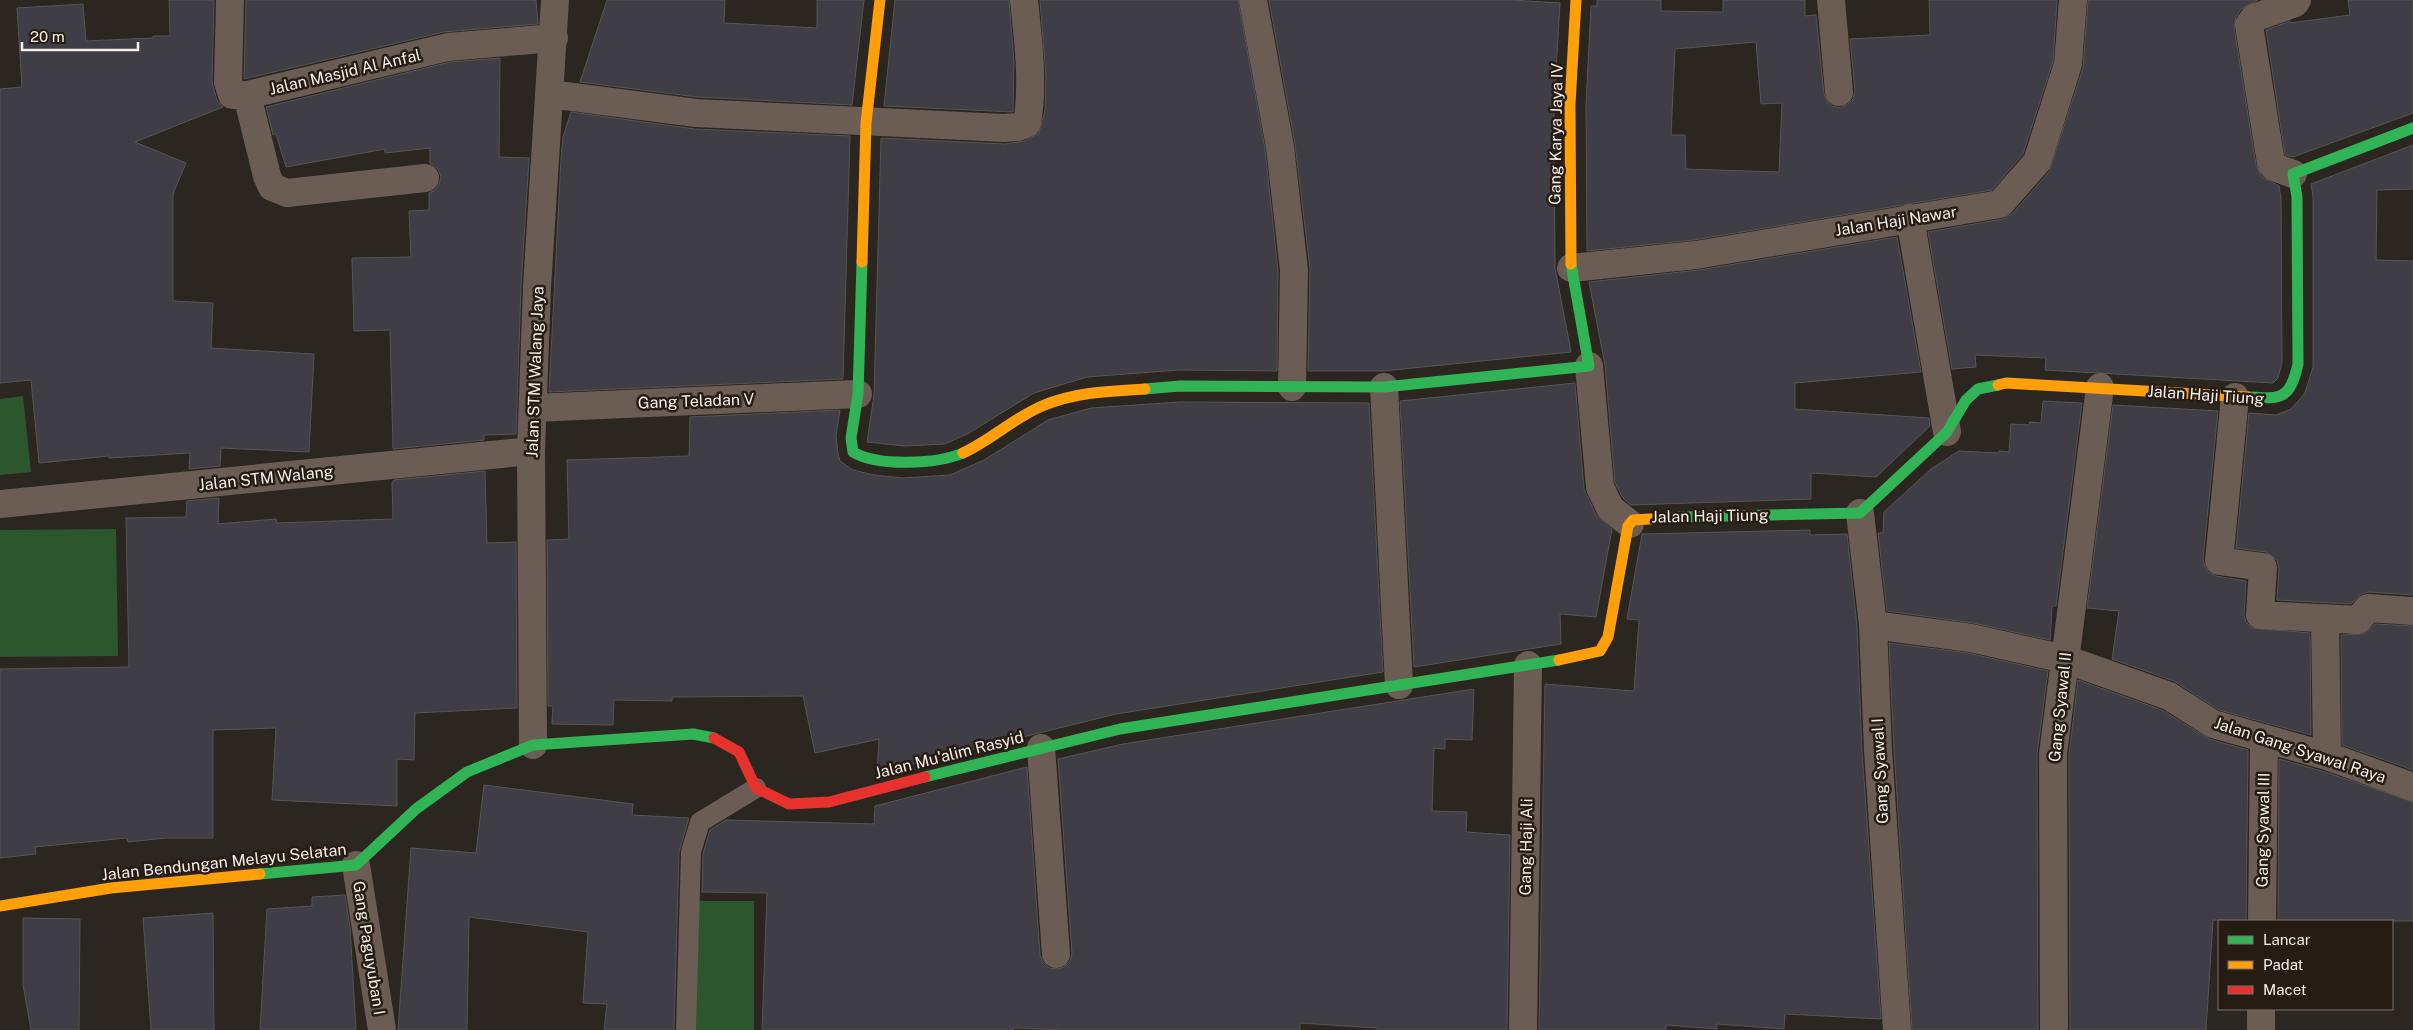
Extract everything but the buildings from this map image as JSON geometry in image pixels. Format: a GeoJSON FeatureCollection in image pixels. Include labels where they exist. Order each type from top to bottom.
{"type":"FeatureCollection","features":[{"type":"Feature","properties":{"kind":"street","name":"Jalan Masjid Al Anfal"},"geometry":{"type":"LineString","coordinates":[[230,0],[228,82],[232,95],[247,94],[448,47],[554,38]]}},
{"type":"Feature","properties":{"kind":"street","name":"Jalan STM Walang Jaya"},"geometry":{"type":"LineString","coordinates":[[533,745],[531,451],[536,324],[555,0]]}},
{"type":"Feature","properties":{"kind":"street"},"geometry":{"type":"LineString","coordinates":[[880,0],[866,123],[858,394],[851,438],[854,452],[862,457],[904,462],[949,459],[976,447],[1042,406],[1088,393],[1180,386],[1384,387],[1589,366],[1600,487],[1610,508],[1630,524]]}},
{"type":"Feature","properties":{"kind":"street"},"geometry":{"type":"LineString","coordinates":[[550,94],[696,113],[866,123],[1004,128],[1018,126],[1027,123],[1029,110],[1029,59],[1024,0]]}},
{"type":"Feature","properties":{"kind":"street"},"geometry":{"type":"LineString","coordinates":[[1253,0],[1280,147],[1294,270],[1292,387]]}},
{"type":"Feature","properties":{"kind":"street","name":"Gang Karya Jaya IV"},"geometry":{"type":"LineString","coordinates":[[1576,0],[1570,104],[1571,268],[1589,366]]}},
{"type":"Feature","properties":{"kind":"street"},"geometry":{"type":"LineString","coordinates":[[1830,0],[1839,92]]}},
{"type":"Feature","properties":{"kind":"street","name":"Jalan Haji Nawar"},"geometry":{"type":"LineString","coordinates":[[1571,268],[1696,255],[2000,204],[2037,162],[2068,64],[2073,0]]}},
{"type":"Feature","properties":{"kind":"street"},"geometry":{"type":"LineString","coordinates":[[2297,0],[2295,3],[2254,18],[2249,25],[2271,163],[2274,167],[2292,174],[2413,128]]}},
{"type":"Feature","properties":{"kind":"street"},"geometry":{"type":"LineString","coordinates":[[247,94],[267,176],[272,187],[287,193],[424,178]]}},
{"type":"Feature","properties":{"kind":"street","name":"Jalan Haji Tiung"},"geometry":{"type":"LineString","coordinates":[[1399,685],[1581,657],[1600,651],[1608,637],[1630,524],[1637,518],[1860,513],[1947,432],[1966,400],[1978,389],[1989,385],[2006,383],[2100,387],[2276,399],[2285,396],[2295,378],[2298,364],[2297,197],[2292,174]]}},
{"type":"Feature","properties":{"kind":"street"},"geometry":{"type":"LineString","coordinates":[[1910,218],[1947,432]]}},
{"type":"Feature","properties":{"kind":"street"},"geometry":{"type":"LineString","coordinates":[[1384,387],[1399,685]]}},
{"type":"Feature","properties":{"kind":"street","name":"Gang Syawal II"},"geometry":{"type":"LineString","coordinates":[[2054,1030],[2054,754],[2100,387]]}},
{"type":"Feature","properties":{"kind":"street","name":"Gang Teladan V"},"geometry":{"type":"LineString","coordinates":[[533,408],[858,394]]}},
{"type":"Feature","properties":{"kind":"street"},"geometry":{"type":"LineString","coordinates":[[2235,397],[2219,561],[2263,567],[2260,615],[2358,620],[2368,608],[2413,611]]}},
{"type":"Feature","properties":{"kind":"street","name":"Jalan STM Walang"},"geometry":{"type":"LineString","coordinates":[[0,504],[531,451]]}},
{"type":"Feature","properties":{"kind":"street","name":"Gang Syawal I"},"geometry":{"type":"LineString","coordinates":[[1860,513],[1873,625],[1878,750],[1897,1030]]}},
{"type":"Feature","properties":{"kind":"street"},"geometry":{"type":"LineString","coordinates":[[2325,618],[2327,756]]}},
{"type":"Feature","properties":{"kind":"street","name":"Jalan Gang Syawal Raya"},"geometry":{"type":"LineString","coordinates":[[1873,625],[1971,638],[2065,659],[2169,696],[2213,724],[2327,756],[2413,787]]}},
{"type":"Feature","properties":{"kind":"street","name":"Gang Haji Ali"},"geometry":{"type":"LineString","coordinates":[[1524,1030],[1528,665]]}},
{"type":"Feature","properties":{"kind":"street","name":"Jalan Mu'alim Rasyid"},"geometry":{"type":"LineString","coordinates":[[756,788],[790,804],[829,802],[1120,729],[1399,685]]}},
{"type":"Feature","properties":{"kind":"street"},"geometry":{"type":"LineString","coordinates":[[533,745],[629,740],[693,734],[719,740],[739,752],[756,788]]}},
{"type":"Feature","properties":{"kind":"street","name":"Gang Syawal III"},"geometry":{"type":"LineString","coordinates":[[2262,920],[2264,738]]}},
{"type":"Feature","properties":{"kind":"street","name":"Jalan Bendungan Melayu Selatan"},"geometry":{"type":"LineString","coordinates":[[0,906],[111,888],[356,866],[416,809],[467,772],[533,745]]}},
{"type":"Feature","properties":{"kind":"street"},"geometry":{"type":"LineString","coordinates":[[1041,748],[1056,954]]}},
{"type":"Feature","properties":{"kind":"street","name":"Gang Paguyuban I"},"geometry":{"type":"LineString","coordinates":[[356,866],[382,1030]]}},
{"type":"Feature","properties":{"kind":"street"},"geometry":{"type":"LineString","coordinates":[[2261,1010],[2261,1030]]}},
{"type":"Feature","properties":{"kind":"lane"},"geometry":{"type":"LineString","coordinates":[[686,1030],[691,852],[700,822],[756,788]]}},
{"type":"Feature","properties":{"kind":"green space"},"geometry":{"type":"Polygon","coordinates":[[[23,396],[31,472],[0,475],[0,399],[23,396]]]}},
{"type":"Feature","properties":{"kind":"green space"},"geometry":{"type":"Polygon","coordinates":[[[116,529],[118,656],[0,657],[0,530],[116,529]]]}},
{"type":"Feature","properties":{"kind":"green space"},"geometry":{"type":"Polygon","coordinates":[[[691,901],[754,901],[754,1030],[692,1030],[691,901]]]}},
{"type":"Feature","properties":{"kind":"traffic: fast"},"geometry":{"type":"LineString","coordinates":[[2248,397],[2269,398],[2282,395],[2291,385],[2298,364],[2297,197],[2293,174],[2413,128]]}},
{"type":"Feature","properties":{"kind":"traffic: fast"},"geometry":{"type":"LineString","coordinates":[[862,262],[858,394],[851,438],[853,452],[864,457],[892,462],[938,460],[963,453]]}},
{"type":"Feature","properties":{"kind":"traffic: fast"},"geometry":{"type":"LineString","coordinates":[[1145,389],[1180,386],[1384,387],[1589,366],[1571,264]]}},
{"type":"Feature","properties":{"kind":"traffic: fast"},"geometry":{"type":"LineString","coordinates":[[1684,517],[1860,513],[1947,432],[1966,400],[1978,389],[1998,385]]}},
{"type":"Feature","properties":{"kind":"traffic: fast"},"geometry":{"type":"LineString","coordinates":[[925,777],[1120,729],[1559,660]]}},
{"type":"Feature","properties":{"kind":"traffic: fast"},"geometry":{"type":"LineString","coordinates":[[260,874],[356,865],[416,809],[467,772],[533,745],[693,734],[714,738]]}},
{"type":"Feature","properties":{"kind":"traffic: slow"},"geometry":{"type":"LineString","coordinates":[[862,262],[866,123],[880,0]]}},
{"type":"Feature","properties":{"kind":"traffic: slow"},"geometry":{"type":"LineString","coordinates":[[1571,264],[1570,104],[1576,0]]}},
{"type":"Feature","properties":{"kind":"traffic: slow"},"geometry":{"type":"LineString","coordinates":[[1998,385],[2006,383],[2248,397]]}},
{"type":"Feature","properties":{"kind":"traffic: slow"},"geometry":{"type":"LineString","coordinates":[[963,453],[1032,411],[1054,401],[1093,393],[1145,389]]}},
{"type":"Feature","properties":{"kind":"traffic: slow"},"geometry":{"type":"LineString","coordinates":[[1559,660],[1600,651],[1608,637],[1628,526],[1633,520],[1684,517]]}},
{"type":"Feature","properties":{"kind":"traffic: slow"},"geometry":{"type":"LineString","coordinates":[[0,906],[111,888],[260,874]]}},
{"type":"Feature","properties":{"kind":"traffic: jam"},"geometry":{"type":"LineString","coordinates":[[714,738],[739,752],[756,788],[789,804],[829,802],[925,777]]}}]}
